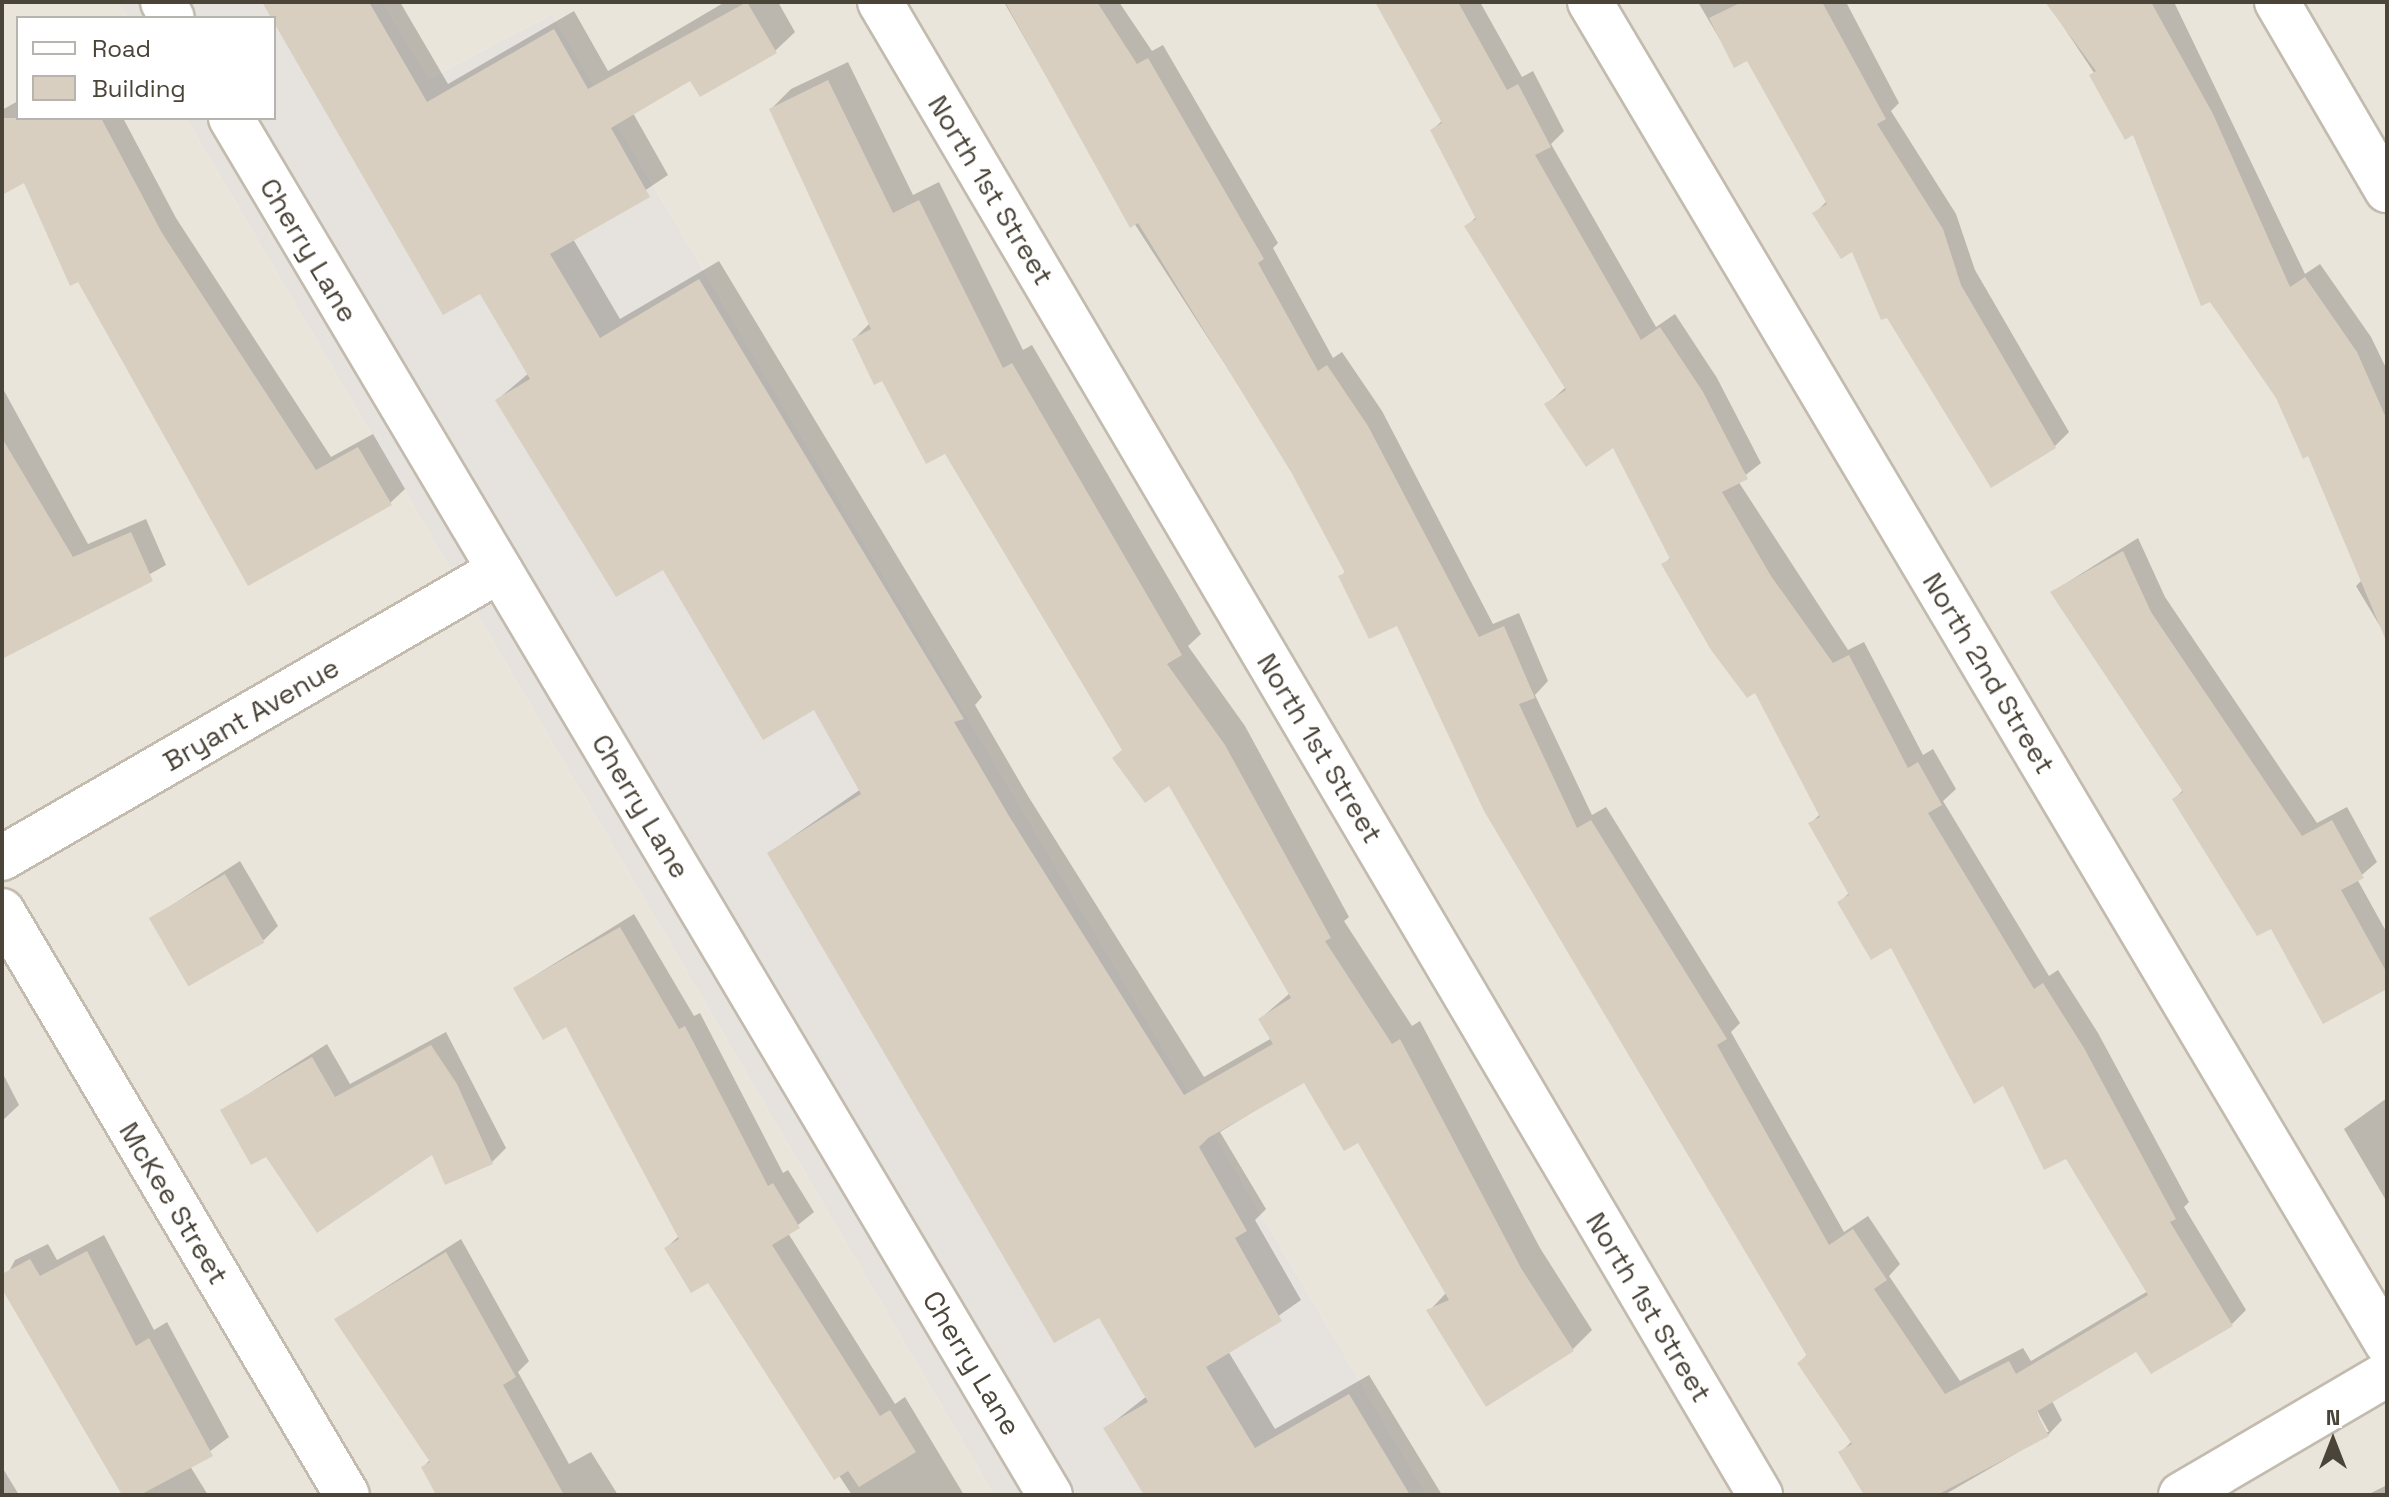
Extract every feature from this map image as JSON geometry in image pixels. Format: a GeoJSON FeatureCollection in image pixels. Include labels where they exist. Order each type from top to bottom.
{"type":"FeatureCollection","features":[{"type":"Feature","properties":{"kind":"street","name":"North 1st Street"},"geometry":{"type":"LineString","coordinates":[[880,2],[1760,1495]]}},
{"type":"Feature","properties":{"kind":"street","name":"North 2nd Street"},"geometry":{"type":"LineString","coordinates":[[1590,2],[2387,1343]]}},
{"type":"Feature","properties":{"kind":"street"},"geometry":{"type":"LineString","coordinates":[[2277,2],[2387,190]]}},
{"type":"Feature","properties":{"kind":"street","name":"Cherry Lane"},"geometry":{"type":"LineString","coordinates":[[232,120],[1050,1495]]}},
{"type":"Feature","properties":{"kind":"street","name":"Bryant Avenue"},"geometry":{"type":"LineString","coordinates":[[2,858],[500,570]]}},
{"type":"Feature","properties":{"kind":"street","name":"McKee Street"},"geometry":{"type":"LineString","coordinates":[[2,911],[347,1495]]}},
{"type":"Feature","properties":{"kind":"street"},"geometry":{"type":"LineString","coordinates":[[2181,1495],[2387,1374]]}},
{"type":"Feature","properties":{"kind":"shaded area"},"geometry":{"type":"Polygon","coordinates":[[[2,2],[118,2],[127,16],[16,16],[16,120],[187,120],[994,1495],[2,1495],[2,2]]]}},
{"type":"Feature","properties":{"kind":"shaded area"},"geometry":{"type":"Polygon","coordinates":[[[118,2],[382,2],[429,79],[552,14],[1427,1495],[994,1495],[187,120],[276,120],[276,16],[127,16],[118,2]]]}},
{"type":"Feature","properties":{"kind":"shaded area"},"geometry":{"type":"Polygon","coordinates":[[[382,2],[2387,2],[2387,1495],[1427,1495],[552,14],[429,79],[382,2]]]}},
{"type":"Feature","properties":{"kind":"building"},"geometry":{"type":"Polygon","coordinates":[[[262,2],[369,2],[427,102],[554,29],[588,89],[747,2],[777,53],[700,97],[690,81],[611,128],[650,197],[550,254],[600,338],[699,279],[964,719],[954,722],[1009,816],[1184,1095],[1273,1044],[1258,1019],[1291,998],[1169,786],[1145,803],[1112,758],[1122,750],[945,454],[926,464],[882,381],[874,385],[852,339],[871,329],[769,109],[828,80],[893,213],[919,200],[1003,368],[1012,363],[1182,655],[1167,664],[1225,745],[1331,938],[1325,941],[1392,1044],[1400,1039],[1521,1268],[1574,1351],[1486,1407],[1426,1310],[1449,1300],[1358,1143],[1344,1151],[1304,1083],[1208,1138],[1199,1147],[1247,1231],[1235,1238],[1282,1321],[1206,1367],[1255,1448],[1349,1394],[1410,1495],[1144,1495],[1103,1428],[1148,1402],[1099,1318],[1054,1343],[767,853],[861,794],[814,710],[763,740],[663,570],[616,597],[495,400],[530,379],[480,294],[443,315],[276,26],[276,16],[270,16],[262,2]]]}},
{"type":"Feature","properties":{"kind":"building"},"geometry":{"type":"Polygon","coordinates":[[[1005,2],[1097,2],[1137,64],[1148,58],[1264,259],[1258,263],[1318,371],[1327,365],[1368,426],[1479,637],[1504,626],[1535,698],[1519,704],[1577,828],[1591,820],[1727,1039],[1717,1045],[1829,1245],[1853,1229],[1887,1280],[1874,1289],[1945,1394],[2009,1361],[2016,1374],[2148,1295],[2066,1159],[2044,1170],[2003,1086],[1974,1104],[1891,948],[1871,960],[1837,902],[1849,895],[1808,823],[1820,817],[1755,693],[1747,698],[1711,650],[1661,564],[1670,559],[1613,448],[1586,467],[1544,404],[1566,390],[1464,226],[1476,219],[1430,130],[1442,123],[1375,2],[1458,2],[1507,90],[1518,84],[1551,147],[1535,155],[1641,340],[1660,327],[1703,392],[1748,479],[1722,492],[1771,576],[1833,663],[1849,655],[1908,768],[1918,762],[1942,805],[1928,813],[2034,989],[2043,983],[2084,1048],[2176,1219],[2170,1222],[2233,1326],[2151,1374],[2136,1352],[2036,1412],[2049,1436],[1937,1495],[1864,1495],[1838,1452],[1852,1444],[1797,1363],[1807,1356],[1484,811],[1397,626],[1369,639],[1338,576],[1345,573],[1291,472],[1138,223],[1130,228],[1005,2]]]}},
{"type":"Feature","properties":{"kind":"building"},"geometry":{"type":"Polygon","coordinates":[[[1742,2],[1822,2],[1886,119],[1877,124],[1943,229],[1961,285],[2056,448],[1991,488],[1887,318],[1881,320],[1852,252],[1841,259],[1812,213],[1827,204],[1747,61],[1734,68],[1709,18],[1742,2]]]}},
{"type":"Feature","properties":{"kind":"building"},"geometry":{"type":"Polygon","coordinates":[[[2045,2],[2151,2],[2213,114],[2290,287],[2305,277],[2357,352],[2387,420],[2387,643],[2308,456],[2303,459],[2276,398],[2210,302],[2201,306],[2133,135],[2125,140],[2089,75],[2096,71],[2045,2]]]}},
{"type":"Feature","properties":{"kind":"building"},"geometry":{"type":"Polygon","coordinates":[[[2,118],[102,120],[162,233],[316,470],[358,447],[392,505],[248,586],[78,282],[70,286],[24,183],[2,195],[2,118]]]}},
{"type":"Feature","properties":{"kind":"building"},"geometry":{"type":"Polygon","coordinates":[[[2,438],[73,557],[131,532],[153,581],[2,659],[2,438]]]}},
{"type":"Feature","properties":{"kind":"building"},"geometry":{"type":"Polygon","coordinates":[[[2123,551],[2151,612],[2302,836],[2332,820],[2364,878],[2341,890],[2387,973],[2387,989],[2323,1024],[2271,929],[2257,936],[2172,799],[2183,792],[2050,592],[2123,551]]]}},
{"type":"Feature","properties":{"kind":"building"},"geometry":{"type":"Polygon","coordinates":[[[225,874],[264,942],[188,986],[149,918],[225,874]]]}},
{"type":"Feature","properties":{"kind":"building"},"geometry":{"type":"Polygon","coordinates":[[[620,927],[679,1029],[685,1026],[768,1186],[773,1183],[800,1228],[772,1245],[880,1416],[890,1410],[916,1452],[859,1487],[848,1471],[834,1480],[708,1283],[691,1293],[664,1248],[679,1239],[566,1027],[543,1040],[513,988],[620,927]]]}},
{"type":"Feature","properties":{"kind":"building"},"geometry":{"type":"Polygon","coordinates":[[[431,1045],[457,1084],[493,1164],[445,1185],[432,1155],[317,1233],[266,1157],[251,1165],[220,1110],[312,1057],[335,1097],[431,1045]]]}},
{"type":"Feature","properties":{"kind":"building"},"geometry":{"type":"Polygon","coordinates":[[[87,1251],[136,1346],[149,1338],[213,1456],[140,1495],[122,1495],[2,1289],[2,1274],[30,1259],[40,1276],[87,1251]]]}},
{"type":"Feature","properties":{"kind":"building"},"geometry":{"type":"Polygon","coordinates":[[[446,1252],[516,1377],[503,1385],[564,1495],[436,1495],[421,1467],[430,1462],[334,1319],[446,1252]]]}}]}
